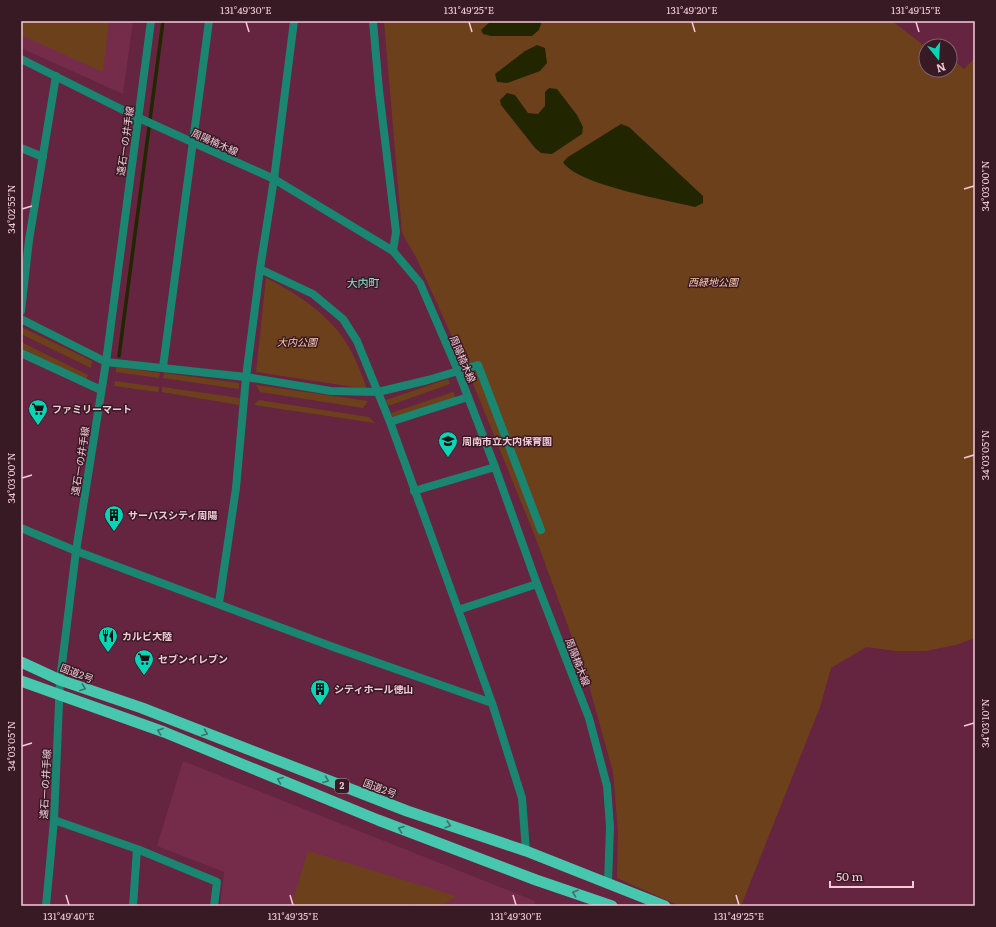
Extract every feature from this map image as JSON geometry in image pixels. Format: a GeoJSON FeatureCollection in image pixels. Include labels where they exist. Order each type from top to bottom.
{"type":"FeatureCollection","features":[{"type":"Feature","properties":{"kind":"highway","name":"国道2号"},"geometry":{"type":"LineString","coordinates":[[21,662],[60,680],[142,708],[407,811],[526,850],[665,906]]}},
{"type":"Feature","properties":{"kind":"highway","name":"2"},"geometry":{"type":"LineString","coordinates":[[21,681],[164,732],[378,820],[536,880],[610,906]]}},
{"type":"Feature","properties":{"kind":"street","name":"遠石一の井手線"},"geometry":{"type":"LineString","coordinates":[[46,906],[54,820],[60,680],[76,551],[106,362],[140,119],[151,21]]}},
{"type":"Feature","properties":{"kind":"street"},"geometry":{"type":"LineString","coordinates":[[163,367],[209,21]]}},
{"type":"Feature","properties":{"kind":"street"},"geometry":{"type":"LineString","coordinates":[[219,603],[236,488],[246,377],[260,269],[274,179],[294,21]]}},
{"type":"Feature","properties":{"kind":"street"},"geometry":{"type":"LineString","coordinates":[[373,21],[379,90],[396,232],[393,251]]}},
{"type":"Feature","properties":{"kind":"street","name":"周陽楠木線"},"geometry":{"type":"LineString","coordinates":[[21,59],[140,119],[274,179],[393,251],[420,283],[458,371],[537,584],[589,718],[606,786],[610,827],[608,883]]}},
{"type":"Feature","properties":{"kind":"street"},"geometry":{"type":"LineString","coordinates":[[21,311],[29,240],[56,76]]}},
{"type":"Feature","properties":{"kind":"street"},"geometry":{"type":"LineString","coordinates":[[21,148],[42,157]]}},
{"type":"Feature","properties":{"kind":"street"},"geometry":{"type":"LineString","coordinates":[[21,236],[29,240]]}},
{"type":"Feature","properties":{"kind":"street"},"geometry":{"type":"LineString","coordinates":[[260,269],[313,294],[342,319],[357,341],[390,422],[492,703],[522,798],[526,850]]}},
{"type":"Feature","properties":{"kind":"street"},"geometry":{"type":"LineString","coordinates":[[21,319],[106,362],[246,377],[331,391],[378,392],[428,380],[478,365],[541,530]]}},
{"type":"Feature","properties":{"kind":"street"},"geometry":{"type":"LineString","coordinates":[[21,353],[101,390]]}},
{"type":"Feature","properties":{"kind":"street"},"geometry":{"type":"LineString","coordinates":[[390,422],[468,397]]}},
{"type":"Feature","properties":{"kind":"street"},"geometry":{"type":"LineString","coordinates":[[414,491],[494,467]]}},
{"type":"Feature","properties":{"kind":"street"},"geometry":{"type":"LineString","coordinates":[[21,528],[76,551],[219,603],[336,648],[492,703]]}},
{"type":"Feature","properties":{"kind":"street"},"geometry":{"type":"LineString","coordinates":[[458,610],[537,584]]}},
{"type":"Feature","properties":{"kind":"street"},"geometry":{"type":"LineString","coordinates":[[54,820],[137,849],[217,882],[214,906]]}},
{"type":"Feature","properties":{"kind":"street"},"geometry":{"type":"LineString","coordinates":[[133,906],[137,849]]}},
{"type":"Feature","properties":{"kind":"shaded area"},"geometry":{"type":"Polygon","coordinates":[[[21,21],[133,21],[123,94],[21,48],[21,21]]]}},
{"type":"Feature","properties":{"kind":"shaded area"},"geometry":{"type":"Polygon","coordinates":[[[491,21],[542,21],[539,30],[532,36],[491,36],[483,34],[481,30],[491,21]]]}},
{"type":"Feature","properties":{"kind":"shaded area"},"geometry":{"type":"Polygon","coordinates":[[[537,45],[545,48],[547,63],[540,71],[507,83],[497,82],[495,74],[525,51],[537,45]]]}},
{"type":"Feature","properties":{"kind":"shaded area"},"geometry":{"type":"Polygon","coordinates":[[[549,88],[557,89],[577,115],[583,127],[582,134],[552,154],[541,153],[535,148],[501,105],[500,100],[507,93],[515,95],[528,113],[538,114],[545,106],[545,92],[549,88]]]}},
{"type":"Feature","properties":{"kind":"shaded area"},"geometry":{"type":"Polygon","coordinates":[[[621,124],[629,127],[703,196],[703,203],[695,207],[624,190],[586,178],[572,170],[563,162],[568,157],[621,124]]]}},
{"type":"Feature","properties":{"kind":"shaded area"},"geometry":{"type":"Polygon","coordinates":[[[183,761],[535,901],[534,906],[220,906],[224,872],[157,846],[183,761]]]}},
{"type":"Feature","properties":{"kind":"green space"},"geometry":{"type":"Polygon","coordinates":[[[21,21],[109,21],[103,72],[21,35],[21,21]]]}},
{"type":"Feature","properties":{"kind":"green space","name":"西緑地公園"},"geometry":{"type":"Polygon","coordinates":[[[384,21],[892,21],[918,41],[918,78],[958,78],[958,64],[964,69],[975,58],[975,638],[956,645],[926,651],[896,651],[866,647],[831,668],[820,707],[741,906],[680,906],[617,878],[618,831],[613,772],[586,675],[536,539],[472,381],[416,257],[402,233],[384,21]]]}},
{"type":"Feature","properties":{"kind":"green space","name":"大内公園"},"geometry":{"type":"Polygon","coordinates":[[[266,278],[299,297],[329,321],[349,347],[367,389],[256,372],[266,278]]]}},
{"type":"Feature","properties":{"kind":"green space"},"geometry":{"type":"Polygon","coordinates":[[[21,327],[92,361],[91,368],[21,334],[21,327]]]}},
{"type":"Feature","properties":{"kind":"green space"},"geometry":{"type":"Polygon","coordinates":[[[21,342],[88,375],[86,380],[21,348],[21,342]]]}},
{"type":"Feature","properties":{"kind":"green space"},"geometry":{"type":"Polygon","coordinates":[[[116,367],[160,373],[159,378],[116,372],[116,367]]]}},
{"type":"Feature","properties":{"kind":"green space"},"geometry":{"type":"Polygon","coordinates":[[[164,373],[239,383],[239,389],[163,378],[164,373]]]}},
{"type":"Feature","properties":{"kind":"green space"},"geometry":{"type":"Polygon","coordinates":[[[448,379],[450,384],[388,406],[386,400],[448,379]]]}},
{"type":"Feature","properties":{"kind":"green space"},"geometry":{"type":"Polygon","coordinates":[[[115,381],[159,387],[158,392],[114,386],[115,381]]]}},
{"type":"Feature","properties":{"kind":"green space"},"geometry":{"type":"Polygon","coordinates":[[[256,385],[368,401],[363,408],[260,392],[256,385]]]}},
{"type":"Feature","properties":{"kind":"green space"},"geometry":{"type":"Polygon","coordinates":[[[162,387],[240,398],[239,405],[162,392],[162,387]]]}},
{"type":"Feature","properties":{"kind":"green space"},"geometry":{"type":"Polygon","coordinates":[[[453,392],[457,400],[394,421],[391,413],[453,392]]]}},
{"type":"Feature","properties":{"kind":"green space"},"geometry":{"type":"Polygon","coordinates":[[[259,400],[369,417],[375,423],[254,405],[259,400]]]}},
{"type":"Feature","properties":{"kind":"green space"},"geometry":{"type":"Polygon","coordinates":[[[308,851],[456,896],[442,906],[418,906],[408,903],[406,906],[292,906],[308,851]]]}},
{"type":"Feature","properties":{"kind":"waterway"},"geometry":{"type":"LineString","coordinates":[[119,356],[163,21]]}},
{"type":"Feature","properties":{"kind":"place","name":"ファミリーマート"},"geometry":{"type":"Point","coordinates":[38,426]}},
{"type":"Feature","properties":{"kind":"place","name":"周南市立大内保育園"},"geometry":{"type":"Point","coordinates":[448,458]}},
{"type":"Feature","properties":{"kind":"place","name":"サーパスシティ周陽"},"geometry":{"type":"Point","coordinates":[114,532]}},
{"type":"Feature","properties":{"kind":"place","name":"カルビ大陸"},"geometry":{"type":"Point","coordinates":[108,653]}},
{"type":"Feature","properties":{"kind":"place","name":"セブンイレブン"},"geometry":{"type":"Point","coordinates":[144,676]}},
{"type":"Feature","properties":{"kind":"place","name":"シティホール徳山"},"geometry":{"type":"Point","coordinates":[320,706]}},
{"type":"Feature","properties":{"kind":"district","name":"大内町"},"geometry":{"type":"Point","coordinates":[363,283]}}]}
